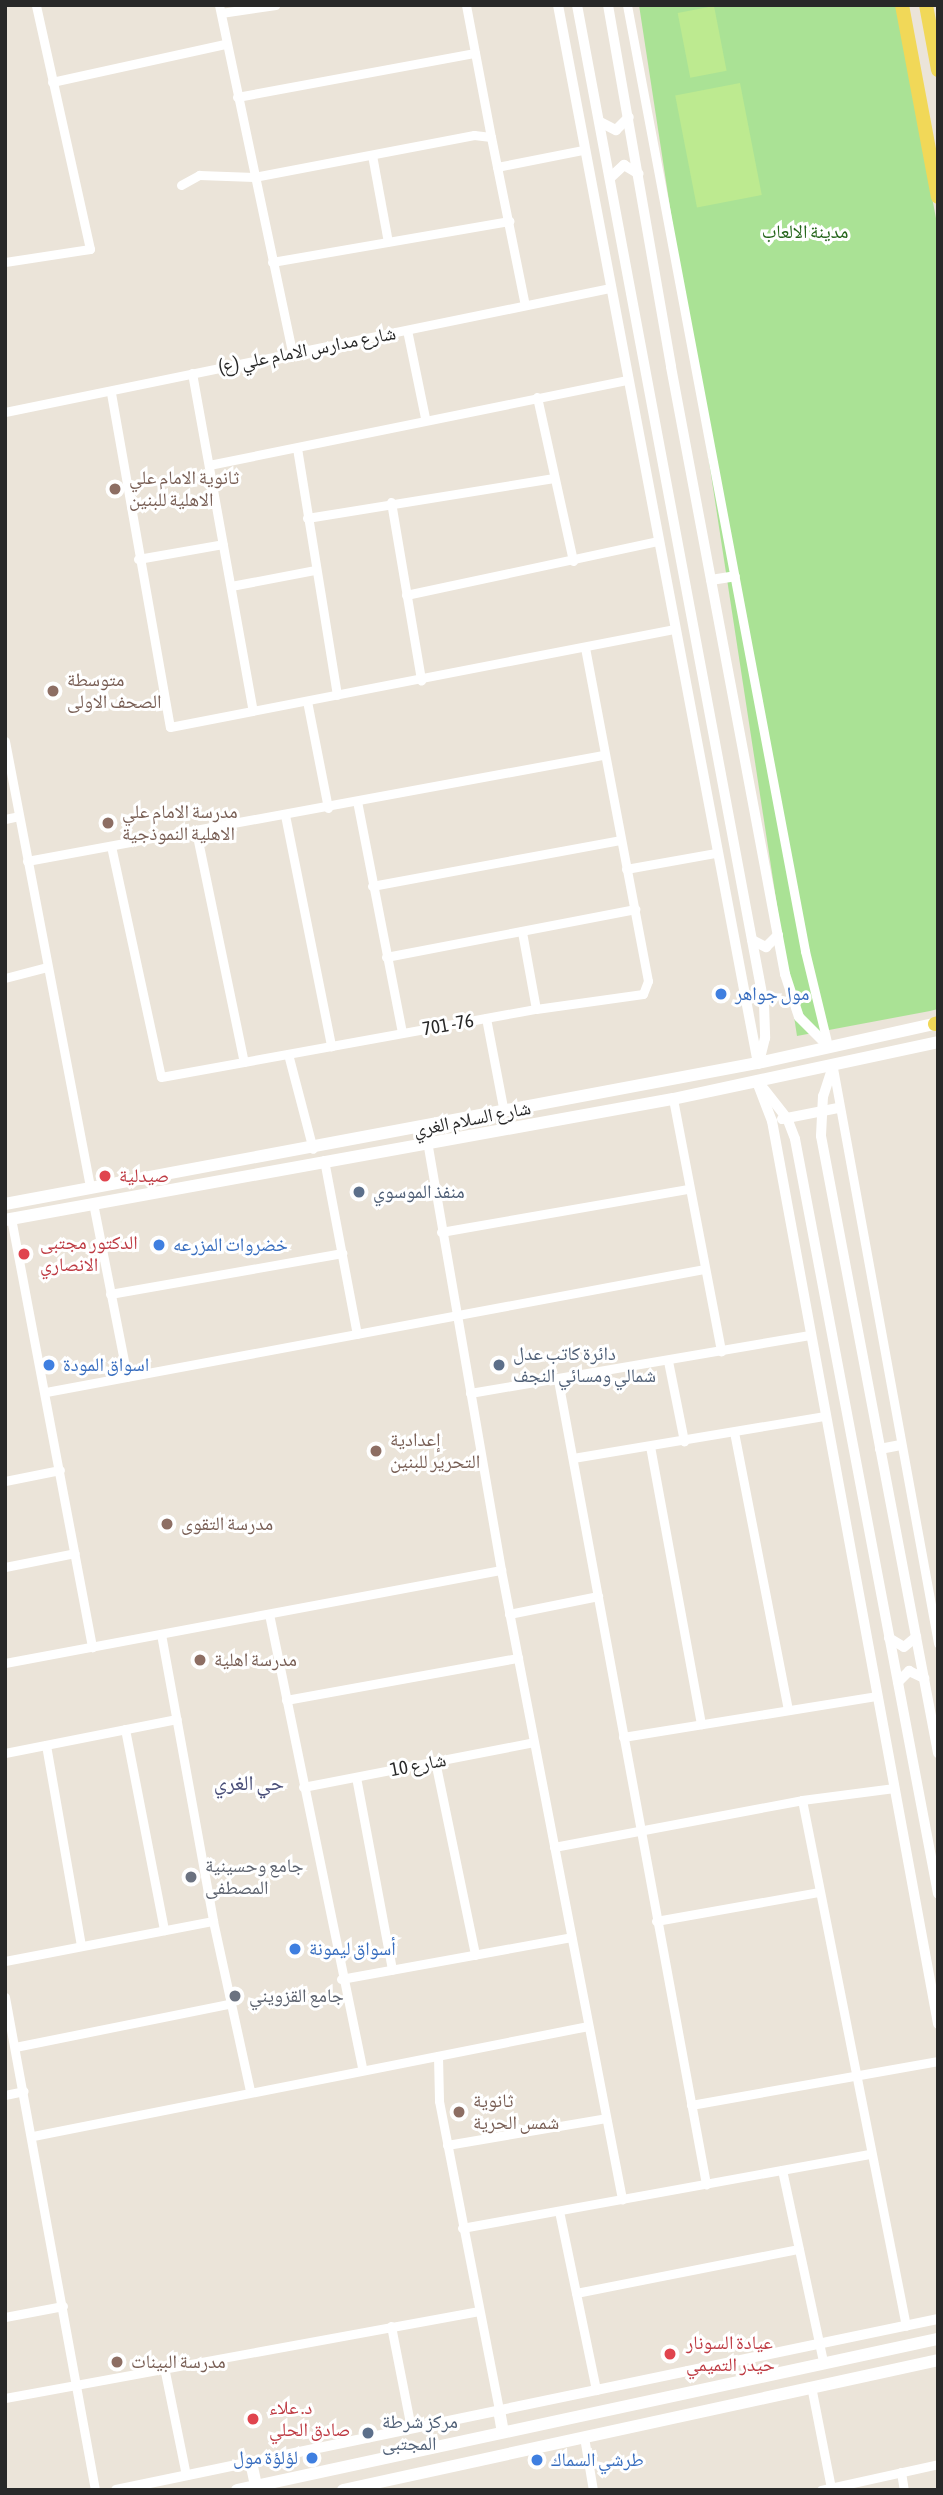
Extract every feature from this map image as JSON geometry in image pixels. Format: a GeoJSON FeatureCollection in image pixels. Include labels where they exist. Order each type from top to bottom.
{"type":"FeatureCollection","features":[{"type":"Feature","properties":{"kind":"main road"},"geometry":{"type":"LineString","coordinates":[[902,5],[935,165],[938,197]]}},
{"type":"Feature","properties":{"kind":"main road"},"geometry":{"type":"LineString","coordinates":[[926,5],[938,71]]}},
{"type":"Feature","properties":{"kind":"main road","name":"شارع السلام الغري"},"geometry":{"type":"LineString","coordinates":[[8,1219],[244,1169],[313,1149],[758,1063],[937,1023]]}},
{"type":"Feature","properties":{"kind":"main road","name":"شارع السلام الغري"},"geometry":{"type":"LineString","coordinates":[[5,1205],[90,1188],[324,1160],[757,1082],[938,1042]]}},
{"type":"Feature","properties":{"kind":"main road"},"geometry":{"type":"LineString","coordinates":[[536,1107],[538,1122]]}},
{"type":"Feature","properties":{"kind":"main road"},"geometry":{"type":"LineString","coordinates":[[237,2490],[658,2397],[938,2339]]}},
{"type":"Feature","properties":{"kind":"main road"},"geometry":{"type":"LineString","coordinates":[[343,2490],[375,2486],[662,2418],[938,2360]]}},
{"type":"Feature","properties":{"kind":"main road"},"geometry":{"type":"LineString","coordinates":[[658,2397],[662,2418]]}},
{"type":"Feature","properties":{"kind":"main road"},"geometry":{"type":"LineString","coordinates":[[499,2410],[503,2432]]}},
{"type":"Feature","properties":{"kind":"main road"},"geometry":{"type":"LineString","coordinates":[[251,2462],[256,2486]]}},
{"type":"Feature","properties":{"kind":"street"},"geometry":{"type":"LineString","coordinates":[[5,262],[90,249],[36,5]]}},
{"type":"Feature","properties":{"kind":"street"},"geometry":{"type":"LineString","coordinates":[[275,5],[220,9],[225,44],[292,351]]}},
{"type":"Feature","properties":{"kind":"street"},"geometry":{"type":"LineString","coordinates":[[466,5],[525,305]]}},
{"type":"Feature","properties":{"kind":"street"},"geometry":{"type":"LineString","coordinates":[[558,5],[715,853],[758,1063]]}},
{"type":"Feature","properties":{"kind":"street"},"geometry":{"type":"LineString","coordinates":[[578,5],[764,1004],[765,1038],[758,1063]]}},
{"type":"Feature","properties":{"kind":"street"},"geometry":{"type":"LineString","coordinates":[[608,5],[778,935],[799,1017],[828,1046]]}},
{"type":"Feature","properties":{"kind":"street"},"geometry":{"type":"LineString","coordinates":[[627,5],[805,951],[828,1046]]}},
{"type":"Feature","properties":{"kind":"street"},"geometry":{"type":"LineString","coordinates":[[52,82],[225,44]]}},
{"type":"Feature","properties":{"kind":"street"},"geometry":{"type":"LineString","coordinates":[[237,97],[475,53]]}},
{"type":"Feature","properties":{"kind":"street"},"geometry":{"type":"LineString","coordinates":[[600,121],[616,130],[629,117]]}},
{"type":"Feature","properties":{"kind":"street"},"geometry":{"type":"LineString","coordinates":[[181,185],[199,175],[254,177],[474,135],[491,136]]}},
{"type":"Feature","properties":{"kind":"street"},"geometry":{"type":"LineString","coordinates":[[498,167],[583,150]]}},
{"type":"Feature","properties":{"kind":"street"},"geometry":{"type":"LineString","coordinates":[[373,155],[388,242]]}},
{"type":"Feature","properties":{"kind":"street"},"geometry":{"type":"LineString","coordinates":[[611,177],[624,165],[639,174]]}},
{"type":"Feature","properties":{"kind":"street"},"geometry":{"type":"LineString","coordinates":[[272,262],[509,220]]}},
{"type":"Feature","properties":{"kind":"street","name":"شارع مدارس الامام علي (ع)"},"geometry":{"type":"LineString","coordinates":[[5,412],[111,393],[292,351],[610,288]]}},
{"type":"Feature","properties":{"kind":"street"},"geometry":{"type":"LineString","coordinates":[[407,330],[425,418]]}},
{"type":"Feature","properties":{"kind":"street"},"geometry":{"type":"LineString","coordinates":[[192,373],[253,711]]}},
{"type":"Feature","properties":{"kind":"street"},"geometry":{"type":"LineString","coordinates":[[209,465],[425,418],[627,380]]}},
{"type":"Feature","properties":{"kind":"street"},"geometry":{"type":"LineString","coordinates":[[111,393],[138,559],[170,727],[585,649],[674,629]]}},
{"type":"Feature","properties":{"kind":"street"},"geometry":{"type":"LineString","coordinates":[[537,397],[573,561]]}},
{"type":"Feature","properties":{"kind":"street"},"geometry":{"type":"LineString","coordinates":[[297,448],[337,695]]}},
{"type":"Feature","properties":{"kind":"street"},"geometry":{"type":"LineString","coordinates":[[307,518],[391,502],[554,478]]}},
{"type":"Feature","properties":{"kind":"street"},"geometry":{"type":"LineString","coordinates":[[391,502],[421,680]]}},
{"type":"Feature","properties":{"kind":"street"},"geometry":{"type":"LineString","coordinates":[[407,595],[658,541]]}},
{"type":"Feature","properties":{"kind":"street"},"geometry":{"type":"LineString","coordinates":[[138,559],[223,544]]}},
{"type":"Feature","properties":{"kind":"street"},"geometry":{"type":"LineString","coordinates":[[231,586],[315,570]]}},
{"type":"Feature","properties":{"kind":"street"},"geometry":{"type":"LineString","coordinates":[[711,580],[735,576]]}},
{"type":"Feature","properties":{"kind":"street"},"geometry":{"type":"LineString","coordinates":[[667,589],[685,585]]}},
{"type":"Feature","properties":{"kind":"street"},"geometry":{"type":"LineString","coordinates":[[386,957],[635,909],[603,755],[585,649]]}},
{"type":"Feature","properties":{"kind":"street"},"geometry":{"type":"LineString","coordinates":[[307,701],[328,808]]}},
{"type":"Feature","properties":{"kind":"street"},"geometry":{"type":"LineString","coordinates":[[5,741],[90,1188]]}},
{"type":"Feature","properties":{"kind":"street"},"geometry":{"type":"LineString","coordinates":[[27,861],[285,816],[603,755]]}},
{"type":"Feature","properties":{"kind":"street"},"geometry":{"type":"LineString","coordinates":[[357,801],[402,1033]]}},
{"type":"Feature","properties":{"kind":"street"},"geometry":{"type":"LineString","coordinates":[[5,819],[19,816]]}},
{"type":"Feature","properties":{"kind":"street"},"geometry":{"type":"LineString","coordinates":[[285,816],[331,1046]]}},
{"type":"Feature","properties":{"kind":"street"},"geometry":{"type":"LineString","coordinates":[[196,831],[244,1062]]}},
{"type":"Feature","properties":{"kind":"street"},"geometry":{"type":"LineString","coordinates":[[372,886],[620,840]]}},
{"type":"Feature","properties":{"kind":"street","name":"701 -76"},"geometry":{"type":"LineString","coordinates":[[111,846],[161,1077],[536,1009],[643,994],[649,987],[635,909]]}},
{"type":"Feature","properties":{"kind":"street"},"geometry":{"type":"LineString","coordinates":[[626,869],[715,853]]}},
{"type":"Feature","properties":{"kind":"street"},"geometry":{"type":"LineString","coordinates":[[522,932],[536,1009]]}},
{"type":"Feature","properties":{"kind":"street"},"geometry":{"type":"LineString","coordinates":[[752,940],[766,947],[778,935]]}},
{"type":"Feature","properties":{"kind":"street"},"geometry":{"type":"LineString","coordinates":[[5,978],[47,967]]}},
{"type":"Feature","properties":{"kind":"street"},"geometry":{"type":"LineString","coordinates":[[486,1018],[504,1112]]}},
{"type":"Feature","properties":{"kind":"street"},"geometry":{"type":"LineString","coordinates":[[288,1054],[313,1149]]}},
{"type":"Feature","properties":{"kind":"street"},"geometry":{"type":"LineString","coordinates":[[833,1066],[838,1108],[938,1643]]}},
{"type":"Feature","properties":{"kind":"street"},"geometry":{"type":"LineString","coordinates":[[833,1066],[821,1111],[821,1136],[938,1753]]}},
{"type":"Feature","properties":{"kind":"street"},"geometry":{"type":"LineString","coordinates":[[757,1082],[787,1118],[795,1139],[938,1894]]}},
{"type":"Feature","properties":{"kind":"street"},"geometry":{"type":"LineString","coordinates":[[757,1082],[772,1121],[808,1335],[938,2024]]}},
{"type":"Feature","properties":{"kind":"street"},"geometry":{"type":"LineString","coordinates":[[673,1098],[688,1189],[721,1351]]}},
{"type":"Feature","properties":{"kind":"street"},"geometry":{"type":"LineString","coordinates":[[772,1121],[838,1108]]}},
{"type":"Feature","properties":{"kind":"street"},"geometry":{"type":"LineString","coordinates":[[427,1142],[517,1658],[622,2199]]}},
{"type":"Feature","properties":{"kind":"street"},"geometry":{"type":"LineString","coordinates":[[324,1160],[357,1334]]}},
{"type":"Feature","properties":{"kind":"street"},"geometry":{"type":"LineString","coordinates":[[441,1232],[688,1189]]}},
{"type":"Feature","properties":{"kind":"street"},"geometry":{"type":"LineString","coordinates":[[93,1203],[127,1377]]}},
{"type":"Feature","properties":{"kind":"street"},"geometry":{"type":"LineString","coordinates":[[8,1219],[46,1392],[92,1647]]}},
{"type":"Feature","properties":{"kind":"street"},"geometry":{"type":"LineString","coordinates":[[110,1294],[342,1253]]}},
{"type":"Feature","properties":{"kind":"street"},"geometry":{"type":"LineString","coordinates":[[46,1392],[704,1269]]}},
{"type":"Feature","properties":{"kind":"street"},"geometry":{"type":"LineString","coordinates":[[470,1393],[808,1335]]}},
{"type":"Feature","properties":{"kind":"street"},"geometry":{"type":"LineString","coordinates":[[668,1360],[684,1441]]}},
{"type":"Feature","properties":{"kind":"street"},"geometry":{"type":"LineString","coordinates":[[558,1380],[706,2184]]}},
{"type":"Feature","properties":{"kind":"street"},"geometry":{"type":"LineString","coordinates":[[573,1458],[824,1416]]}},
{"type":"Feature","properties":{"kind":"street"},"geometry":{"type":"LineString","coordinates":[[734,1432],[788,1709]]}},
{"type":"Feature","properties":{"kind":"street"},"geometry":{"type":"LineString","coordinates":[[880,1448],[901,1445]]}},
{"type":"Feature","properties":{"kind":"street"},"geometry":{"type":"LineString","coordinates":[[650,1446],[701,1724]]}},
{"type":"Feature","properties":{"kind":"street"},"geometry":{"type":"LineString","coordinates":[[831,1457],[854,1453]]}},
{"type":"Feature","properties":{"kind":"street"},"geometry":{"type":"LineString","coordinates":[[5,1481],[60,1470]]}},
{"type":"Feature","properties":{"kind":"street"},"geometry":{"type":"LineString","coordinates":[[5,1567],[75,1553]]}},
{"type":"Feature","properties":{"kind":"street"},"geometry":{"type":"LineString","coordinates":[[5,1663],[501,1570]]}},
{"type":"Feature","properties":{"kind":"street"},"geometry":{"type":"LineString","coordinates":[[509,1614],[598,1596]]}},
{"type":"Feature","properties":{"kind":"street"},"geometry":{"type":"LineString","coordinates":[[269,1614],[341,1979],[362,2068]]}},
{"type":"Feature","properties":{"kind":"street"},"geometry":{"type":"LineString","coordinates":[[161,1634],[229,2004],[250,2091]]}},
{"type":"Feature","properties":{"kind":"street"},"geometry":{"type":"LineString","coordinates":[[889,1638],[904,1647],[916,1637]]}},
{"type":"Feature","properties":{"kind":"street"},"geometry":{"type":"LineString","coordinates":[[286,1700],[517,1658]]}},
{"type":"Feature","properties":{"kind":"street"},"geometry":{"type":"LineString","coordinates":[[898,1682],[909,1671],[924,1678]]}},
{"type":"Feature","properties":{"kind":"street"},"geometry":{"type":"LineString","coordinates":[[623,1737],[876,1696]]}},
{"type":"Feature","properties":{"kind":"street"},"geometry":{"type":"LineString","coordinates":[[5,1753],[177,1719]]}},
{"type":"Feature","properties":{"kind":"street"},"geometry":{"type":"LineString","coordinates":[[125,1729],[164,1930]]}},
{"type":"Feature","properties":{"kind":"street","name":"شارع 10"},"geometry":{"type":"LineString","coordinates":[[303,1787],[534,1742]]}},
{"type":"Feature","properties":{"kind":"street"},"geometry":{"type":"LineString","coordinates":[[46,1745],[81,1946]]}},
{"type":"Feature","properties":{"kind":"street"},"geometry":{"type":"LineString","coordinates":[[435,1762],[475,1955]]}},
{"type":"Feature","properties":{"kind":"street"},"geometry":{"type":"LineString","coordinates":[[356,1777],[392,1970]]}},
{"type":"Feature","properties":{"kind":"street"},"geometry":{"type":"LineString","coordinates":[[554,1847],[802,1800],[894,1788]]}},
{"type":"Feature","properties":{"kind":"street"},"geometry":{"type":"LineString","coordinates":[[802,1800],[869,2154],[906,2326]]}},
{"type":"Feature","properties":{"kind":"street"},"geometry":{"type":"LineString","coordinates":[[656,1921],[819,1892]]}},
{"type":"Feature","properties":{"kind":"street"},"geometry":{"type":"LineString","coordinates":[[5,1961],[213,1921]]}},
{"type":"Feature","properties":{"kind":"street"},"geometry":{"type":"LineString","coordinates":[[341,1979],[571,1937]]}},
{"type":"Feature","properties":{"kind":"street"},"geometry":{"type":"LineString","coordinates":[[924,1950],[938,1948]]}},
{"type":"Feature","properties":{"kind":"street"},"geometry":{"type":"LineString","coordinates":[[5,1997],[33,2136],[95,2490]]}},
{"type":"Feature","properties":{"kind":"street"},"geometry":{"type":"LineString","coordinates":[[15,2047],[229,2004]]}},
{"type":"Feature","properties":{"kind":"street"},"geometry":{"type":"LineString","coordinates":[[33,2136],[362,2068],[588,2026]]}},
{"type":"Feature","properties":{"kind":"street"},"geometry":{"type":"LineString","coordinates":[[438,2056],[436,2077],[447,2146],[499,2410]]}},
{"type":"Feature","properties":{"kind":"street"},"geometry":{"type":"LineString","coordinates":[[691,2105],[938,2061]]}},
{"type":"Feature","properties":{"kind":"street"},"geometry":{"type":"LineString","coordinates":[[5,2095],[24,2091]]}},
{"type":"Feature","properties":{"kind":"street"},"geometry":{"type":"LineString","coordinates":[[447,2146],[606,2118]]}},
{"type":"Feature","properties":{"kind":"street"},"geometry":{"type":"LineString","coordinates":[[462,2228],[869,2154]]}},
{"type":"Feature","properties":{"kind":"street"},"geometry":{"type":"LineString","coordinates":[[782,2170],[823,2362]]}},
{"type":"Feature","properties":{"kind":"street"},"geometry":{"type":"LineString","coordinates":[[559,2211],[596,2390]]}},
{"type":"Feature","properties":{"kind":"street"},"geometry":{"type":"LineString","coordinates":[[576,2294],[799,2249]]}},
{"type":"Feature","properties":{"kind":"street"},"geometry":{"type":"LineString","coordinates":[[5,2317],[63,2306]]}},
{"type":"Feature","properties":{"kind":"street"},"geometry":{"type":"LineString","coordinates":[[5,2398],[479,2311]]}},
{"type":"Feature","properties":{"kind":"street"},"geometry":{"type":"LineString","coordinates":[[116,2490],[938,2319]]}},
{"type":"Feature","properties":{"kind":"street"},"geometry":{"type":"LineString","coordinates":[[391,2326],[411,2428]]}},
{"type":"Feature","properties":{"kind":"street"},"geometry":{"type":"LineString","coordinates":[[164,2367],[186,2475]]}},
{"type":"Feature","properties":{"kind":"street"},"geometry":{"type":"LineString","coordinates":[[811,2386],[826,2489],[938,2464]]}},
{"type":"Feature","properties":{"kind":"street"},"geometry":{"type":"LineString","coordinates":[[584,2437],[593,2490]]}},
{"type":"Feature","properties":{"kind":"street"},"geometry":{"type":"LineString","coordinates":[[901,2472],[904,2490]]}},
{"type":"Feature","properties":{"kind":"green space","name":"مدينة الالعاب"},"geometry":{"type":"Polygon","coordinates":[[[639,5],[896,5],[938,229],[938,1009],[797,1036],[639,5]]]}},
{"type":"Feature","properties":{"kind":"green space"},"geometry":{"type":"Polygon","coordinates":[[[714,6],[727,71],[690,78],[678,13],[714,6]]]}},
{"type":"Feature","properties":{"kind":"green space"},"geometry":{"type":"Polygon","coordinates":[[[740,83],[762,195],[697,207],[675,96],[740,83]]]}},
{"type":"Feature","properties":{"kind":"place","name":"ثانوية الامام علي الاهلية للبنين"},"geometry":{"type":"Point","coordinates":[115,489]}},
{"type":"Feature","properties":{"kind":"place","name":"متوسطة الصحف الاولى"},"geometry":{"type":"Point","coordinates":[53,691]}},
{"type":"Feature","properties":{"kind":"place","name":"مدرسة الامام علي الاهلية النموذجية"},"geometry":{"type":"Point","coordinates":[108,823]}},
{"type":"Feature","properties":{"kind":"place","name":"مول جواهر"},"geometry":{"type":"Point","coordinates":[721,994]}},
{"type":"Feature","properties":{"kind":"place","name":"صيدلية"},"geometry":{"type":"Point","coordinates":[105,1176]}},
{"type":"Feature","properties":{"kind":"place","name":"منفذ الموسوي"},"geometry":{"type":"Point","coordinates":[359,1192]}},
{"type":"Feature","properties":{"kind":"place","name":"خضروات المزرعه"},"geometry":{"type":"Point","coordinates":[159,1245]}},
{"type":"Feature","properties":{"kind":"place","name":"الدكتور مجتبى الانصاري"},"geometry":{"type":"Point","coordinates":[24,1254]}},
{"type":"Feature","properties":{"kind":"place","name":"اسواق المودة"},"geometry":{"type":"Point","coordinates":[49,1365]}},
{"type":"Feature","properties":{"kind":"place","name":"دائرة كاتب عدل شمالي ومسائي النجف"},"geometry":{"type":"Point","coordinates":[499,1365]}},
{"type":"Feature","properties":{"kind":"place","name":"إعدادية التحرير للبنين"},"geometry":{"type":"Point","coordinates":[376,1451]}},
{"type":"Feature","properties":{"kind":"place","name":"مدرسة التقوى"},"geometry":{"type":"Point","coordinates":[167,1524]}},
{"type":"Feature","properties":{"kind":"place","name":"مدرسة اهلية"},"geometry":{"type":"Point","coordinates":[200,1660]}},
{"type":"Feature","properties":{"kind":"place","name":"جامع وحسينية المصطفى"},"geometry":{"type":"Point","coordinates":[191,1877]}},
{"type":"Feature","properties":{"kind":"place","name":"أسواق ليمونة"},"geometry":{"type":"Point","coordinates":[295,1949]}},
{"type":"Feature","properties":{"kind":"place","name":"جامع القزويني"},"geometry":{"type":"Point","coordinates":[235,1996]}},
{"type":"Feature","properties":{"kind":"place","name":"ثانوية شمس الحرية"},"geometry":{"type":"Point","coordinates":[459,2112]}},
{"type":"Feature","properties":{"kind":"place","name":"عيادة السونار حيدر التميمي"},"geometry":{"type":"Point","coordinates":[670,2354]}},
{"type":"Feature","properties":{"kind":"place","name":"مدرسة البينات"},"geometry":{"type":"Point","coordinates":[117,2362]}},
{"type":"Feature","properties":{"kind":"place","name":"د. علاء صادق الحلي"},"geometry":{"type":"Point","coordinates":[253,2419]}},
{"type":"Feature","properties":{"kind":"place","name":"مركز شرطة المجتبى"},"geometry":{"type":"Point","coordinates":[368,2433]}},
{"type":"Feature","properties":{"kind":"place","name":"لؤلؤة مول"},"geometry":{"type":"Point","coordinates":[312,2458]}},
{"type":"Feature","properties":{"kind":"place","name":"طرشي السماك"},"geometry":{"type":"Point","coordinates":[537,2460]}},
{"type":"Feature","properties":{"kind":"district","name":"حي الغري"},"geometry":{"type":"Point","coordinates":[249,1782]}}]}
